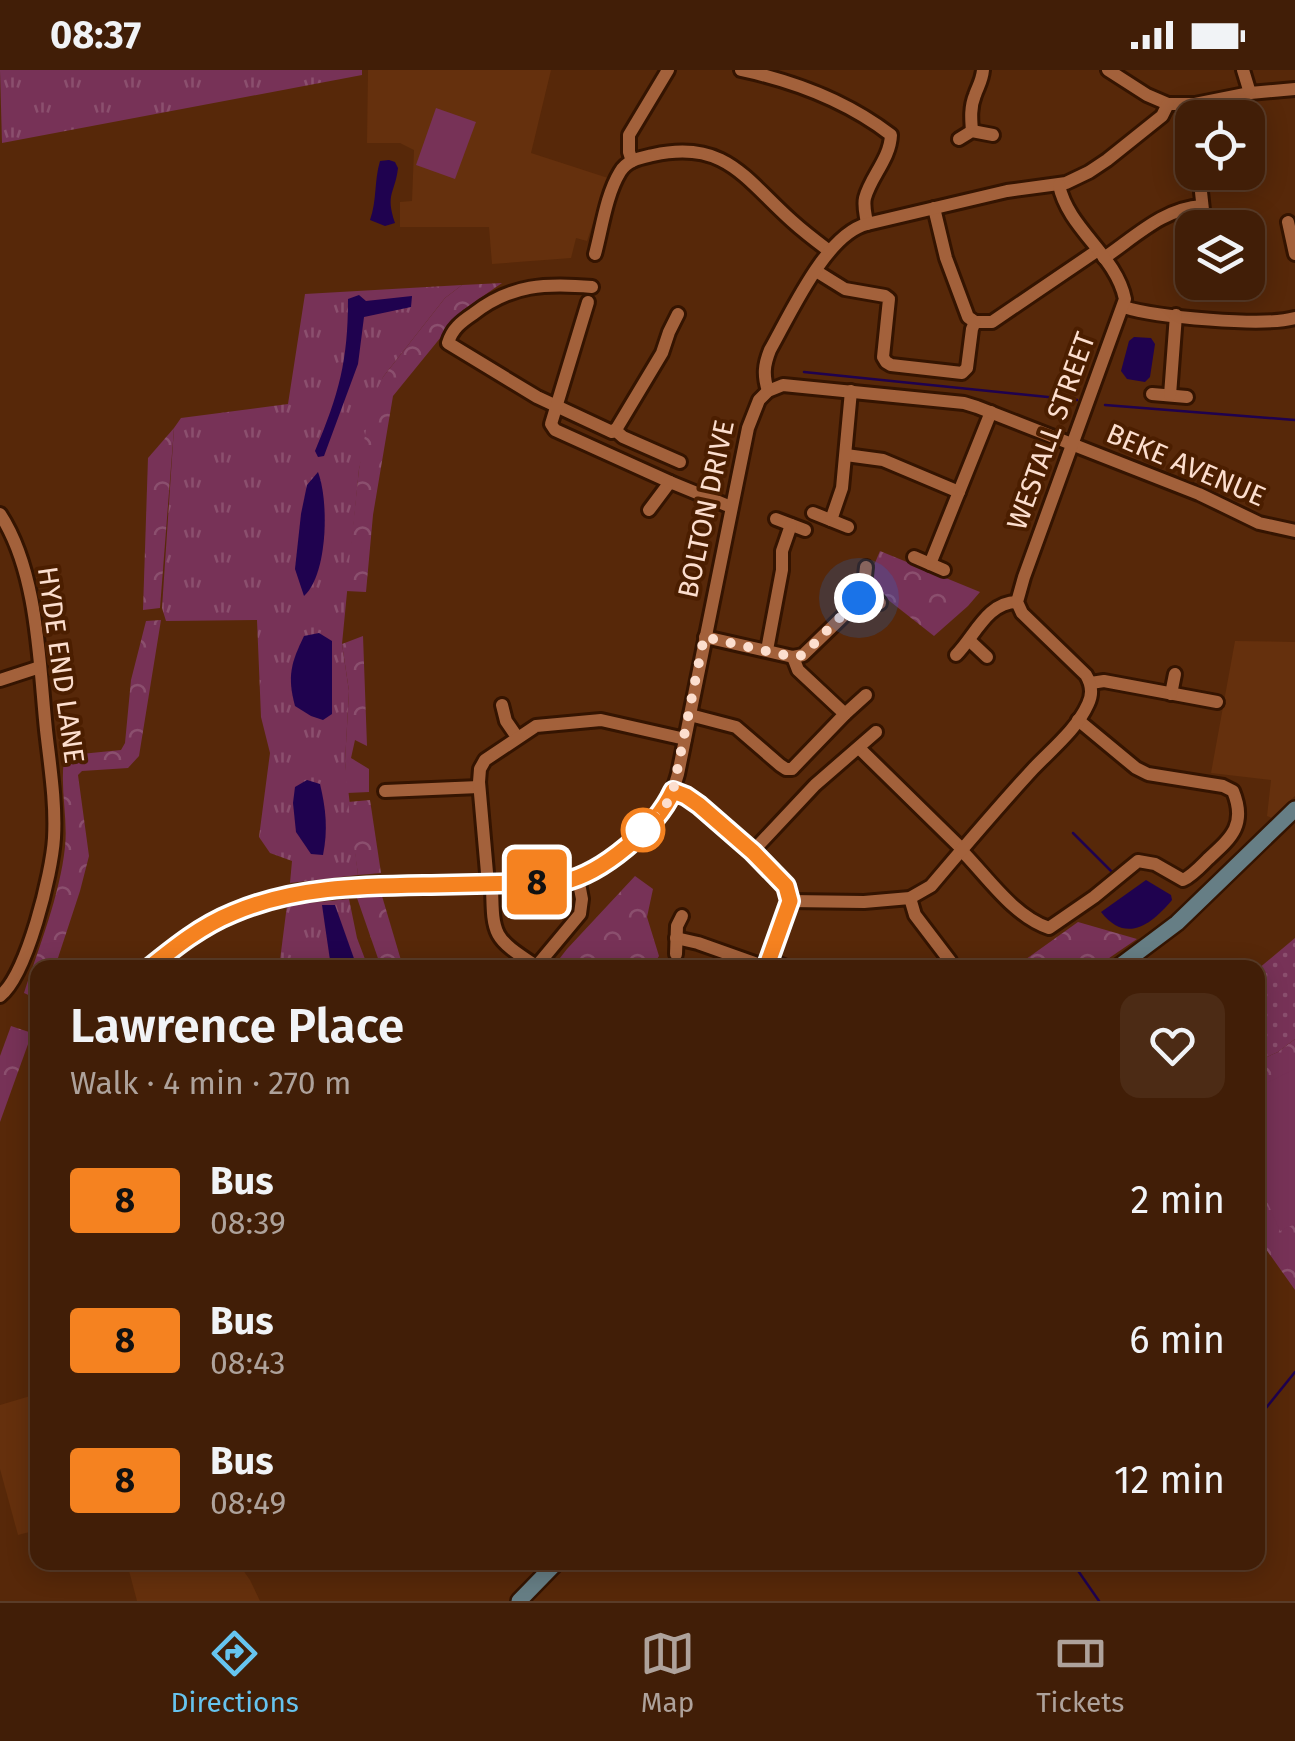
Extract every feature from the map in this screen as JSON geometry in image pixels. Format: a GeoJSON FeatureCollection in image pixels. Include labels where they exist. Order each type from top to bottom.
{"type":"FeatureCollection","features":[{"type":"Feature","properties":{"kind":"main road"},"geometry":{"type":"LineString","coordinates":[[1127,960],[1177,923],[1295,809]]}},
{"type":"Feature","properties":{"kind":"main road"},"geometry":{"type":"LineString","coordinates":[[519,1601],[549,1570]]}},
{"type":"Feature","properties":{"kind":"street"},"geometry":{"type":"LineString","coordinates":[[632,161],[628,152],[630,135],[668,70]]}},
{"type":"Feature","properties":{"kind":"street"},"geometry":{"type":"LineString","coordinates":[[741,70],[806,88],[891,136],[883,166],[866,196],[867,224]]}},
{"type":"Feature","properties":{"kind":"street"},"geometry":{"type":"LineString","coordinates":[[972,131],[970,114],[983,70]]}},
{"type":"Feature","properties":{"kind":"street"},"geometry":{"type":"LineString","coordinates":[[1108,70],[1146,95],[1168,104],[1195,104],[1295,89]]}},
{"type":"Feature","properties":{"kind":"street"},"geometry":{"type":"LineString","coordinates":[[1243,70],[1250,93]]}},
{"type":"Feature","properties":{"kind":"street","name":"BOLTON DRIVE"},"geometry":{"type":"LineString","coordinates":[[381,886],[563,882],[578,878],[629,844],[655,819],[673,791],[752,412],[768,391],[764,366],[828,250],[850,230],[867,224],[1007,190],[1058,185],[1089,172],[1162,116],[1168,104]]}},
{"type":"Feature","properties":{"kind":"street"},"geometry":{"type":"LineString","coordinates":[[959,139],[972,131],[993,135]]}},
{"type":"Feature","properties":{"kind":"street"},"geometry":{"type":"LineString","coordinates":[[595,254],[622,168],[658,154],[686,151],[724,161],[746,176],[792,222],[828,250]]}},
{"type":"Feature","properties":{"kind":"street","name":"WESTALL STREET"},"geometry":{"type":"LineString","coordinates":[[1017,602],[1124,306],[1123,290],[1079,226],[1058,185]]}},
{"type":"Feature","properties":{"kind":"street"},"geometry":{"type":"LineString","coordinates":[[1177,210],[1202,199],[1203,210]]}},
{"type":"Feature","properties":{"kind":"street"},"geometry":{"type":"LineString","coordinates":[[934,208],[946,258],[968,317],[975,322],[992,322],[1175,211]]}},
{"type":"Feature","properties":{"kind":"street"},"geometry":{"type":"LineString","coordinates":[[1278,252],[1294,252],[1288,222]]}},
{"type":"Feature","properties":{"kind":"street"},"geometry":{"type":"LineString","coordinates":[[816,271],[845,289],[889,299],[884,357],[892,365],[962,373],[967,368],[975,322]]}},
{"type":"Feature","properties":{"kind":"street"},"geometry":{"type":"LineString","coordinates":[[592,287],[545,284],[497,298],[457,326],[448,343],[554,406],[608,432],[614,430],[662,353],[678,314]]}},
{"type":"Feature","properties":{"kind":"street"},"geometry":{"type":"LineString","coordinates":[[588,302],[550,424],[555,430],[731,506]]}},
{"type":"Feature","properties":{"kind":"street"},"geometry":{"type":"LineString","coordinates":[[1124,306],[1176,315],[1267,322],[1295,318]]}},
{"type":"Feature","properties":{"kind":"street"},"geometry":{"type":"LineString","coordinates":[[1170,396],[1176,315]]}},
{"type":"Feature","properties":{"kind":"street","name":"BEKE AVENUE"},"geometry":{"type":"LineString","coordinates":[[768,391],[783,385],[964,403],[1187,489],[1259,523],[1295,531]]}},
{"type":"Feature","properties":{"kind":"street"},"geometry":{"type":"LineString","coordinates":[[831,520],[842,488],[851,391]]}},
{"type":"Feature","properties":{"kind":"street"},"geometry":{"type":"LineString","coordinates":[[1152,394],[1187,397]]}},
{"type":"Feature","properties":{"kind":"street"},"geometry":{"type":"LineString","coordinates":[[930,564],[991,412]]}},
{"type":"Feature","properties":{"kind":"street"},"geometry":{"type":"LineString","coordinates":[[614,430],[622,438],[680,462]]}},
{"type":"Feature","properties":{"kind":"street"},"geometry":{"type":"LineString","coordinates":[[846,456],[883,460],[959,492]]}},
{"type":"Feature","properties":{"kind":"street"},"geometry":{"type":"LineString","coordinates":[[649,510],[670,482]]}},
{"type":"Feature","properties":{"kind":"street"},"geometry":{"type":"LineString","coordinates":[[814,512],[848,527]]}},
{"type":"Feature","properties":{"kind":"street","name":"HYDE END LANE"},"geometry":{"type":"LineString","coordinates":[[0,514],[10,529],[31,599],[54,840],[34,925],[14,981],[0,996]]}},
{"type":"Feature","properties":{"kind":"street"},"geometry":{"type":"LineString","coordinates":[[768,650],[782,551],[798,528],[776,519]]}},
{"type":"Feature","properties":{"kind":"street"},"geometry":{"type":"LineString","coordinates":[[914,558],[944,570]]}},
{"type":"Feature","properties":{"kind":"street"},"geometry":{"type":"LineString","coordinates":[[866,567],[864,585],[880,603]]}},
{"type":"Feature","properties":{"kind":"street"},"geometry":{"type":"LineString","coordinates":[[704,637],[793,657],[803,655],[868,592]]}},
{"type":"Feature","properties":{"kind":"street"},"geometry":{"type":"LineString","coordinates":[[790,901],[910,898],[931,886],[1087,708],[1091,683],[1086,675],[1022,613],[1017,602],[998,606],[956,654]]}},
{"type":"Feature","properties":{"kind":"street"},"geometry":{"type":"LineString","coordinates":[[970,641],[987,657]]}},
{"type":"Feature","properties":{"kind":"street"},"geometry":{"type":"LineString","coordinates":[[793,657],[798,670],[845,714]]}},
{"type":"Feature","properties":{"kind":"street"},"geometry":{"type":"LineString","coordinates":[[0,680],[40,667]]}},
{"type":"Feature","properties":{"kind":"street"},"geometry":{"type":"LineString","coordinates":[[1171,694],[1175,674]]}},
{"type":"Feature","properties":{"kind":"street"},"geometry":{"type":"LineString","coordinates":[[1091,683],[1104,681],[1217,702]]}},
{"type":"Feature","properties":{"kind":"street"},"geometry":{"type":"LineString","coordinates":[[690,715],[736,726],[786,770],[799,763],[866,694]]}},
{"type":"Feature","properties":{"kind":"street"},"geometry":{"type":"LineString","coordinates":[[502,706],[516,737]]}},
{"type":"Feature","properties":{"kind":"street"},"geometry":{"type":"LineString","coordinates":[[527,960],[496,934],[492,919],[479,787],[485,760],[536,726],[601,720],[684,739]]}},
{"type":"Feature","properties":{"kind":"street"},"geometry":{"type":"LineString","coordinates":[[859,748],[1017,908],[1049,928],[1142,860],[1183,880],[1232,837],[1238,821],[1240,806],[1233,791],[1148,774],[1078,720]]}},
{"type":"Feature","properties":{"kind":"street"},"geometry":{"type":"LineString","coordinates":[[753,852],[816,784],[876,732]]}},
{"type":"Feature","properties":{"kind":"street"},"geometry":{"type":"LineString","coordinates":[[385,791],[479,787]]}},
{"type":"Feature","properties":{"kind":"street"},"geometry":{"type":"LineString","coordinates":[[405,791],[405,808]]}},
{"type":"Feature","properties":{"kind":"street"},"geometry":{"type":"LineString","coordinates":[[673,791],[699,805],[786,886],[790,901],[769,960]]}},
{"type":"Feature","properties":{"kind":"street"},"geometry":{"type":"LineString","coordinates":[[542,960],[580,914],[578,878]]}},
{"type":"Feature","properties":{"kind":"street"},"geometry":{"type":"LineString","coordinates":[[910,898],[915,915],[949,960]]}},
{"type":"Feature","properties":{"kind":"street"},"geometry":{"type":"LineString","coordinates":[[676,954],[682,916]]}},
{"type":"Feature","properties":{"kind":"street"},"geometry":{"type":"LineString","coordinates":[[676,938],[752,960]]}},
{"type":"Feature","properties":{"kind":"shaded area"},"geometry":{"type":"Polygon","coordinates":[[[368,70],[551,70],[531,153],[608,178],[587,241],[576,238],[571,258],[492,264],[489,227],[400,227],[400,202],[412,201],[414,150],[400,143],[367,143],[368,70]]]}},
{"type":"Feature","properties":{"kind":"shaded area"},"geometry":{"type":"Polygon","coordinates":[[[389,160],[398,168],[391,199],[395,223],[385,226],[370,220],[380,161],[389,160]]]}},
{"type":"Feature","properties":{"kind":"shaded area"},"geometry":{"type":"Polygon","coordinates":[[[359,295],[366,301],[412,296],[411,307],[364,317],[358,364],[324,456],[318,457],[315,451],[344,359],[348,299],[359,295]]]}},
{"type":"Feature","properties":{"kind":"shaded area"},"geometry":{"type":"Polygon","coordinates":[[[1134,337],[1151,338],[1155,344],[1150,377],[1145,382],[1127,379],[1121,371],[1129,341],[1134,337]]]}},
{"type":"Feature","properties":{"kind":"shaded area"},"geometry":{"type":"Polygon","coordinates":[[[318,472],[325,518],[322,555],[312,586],[304,596],[295,569],[301,514],[307,485],[318,472]]]}},
{"type":"Feature","properties":{"kind":"shaded area"},"geometry":{"type":"Polygon","coordinates":[[[319,633],[332,641],[332,714],[323,720],[295,706],[291,686],[293,662],[304,636],[319,633]]]}},
{"type":"Feature","properties":{"kind":"shaded area"},"geometry":{"type":"Polygon","coordinates":[[[1235,641],[1295,642],[1295,796],[1272,818],[1267,816],[1271,780],[1211,773],[1235,641]]]}},
{"type":"Feature","properties":{"kind":"shaded area"},"geometry":{"type":"Polygon","coordinates":[[[307,780],[320,784],[322,793],[326,828],[323,855],[311,854],[296,832],[295,787],[307,780]]]}},
{"type":"Feature","properties":{"kind":"shaded area"},"geometry":{"type":"Polygon","coordinates":[[[1146,880],[1171,895],[1172,900],[1156,917],[1138,927],[1129,929],[1110,922],[1101,912],[1146,880]]]}},
{"type":"Feature","properties":{"kind":"shaded area"},"geometry":{"type":"Polygon","coordinates":[[[322,905],[335,905],[355,960],[330,960],[322,905]]]}},
{"type":"Feature","properties":{"kind":"shaded area"},"geometry":{"type":"Polygon","coordinates":[[[30,1396],[30,1532],[18,1535],[0,1469],[0,1405],[30,1396]]]}},
{"type":"Feature","properties":{"kind":"shaded area"},"geometry":{"type":"Polygon","coordinates":[[[129,1570],[243,1570],[260,1601],[137,1601],[129,1570]]]}},
{"type":"Feature","properties":{"kind":"green space"},"geometry":{"type":"Polygon","coordinates":[[[0,70],[362,70],[362,75],[2,143],[0,70]]]}},
{"type":"Feature","properties":{"kind":"green space"},"geometry":{"type":"Polygon","coordinates":[[[436,108],[476,122],[455,179],[416,165],[436,108]]]}},
{"type":"Feature","properties":{"kind":"green space"},"geometry":{"type":"Polygon","coordinates":[[[502,283],[463,310],[393,396],[373,515],[366,592],[346,591],[359,469],[371,402],[383,377],[445,298],[462,285],[502,283]]]}},
{"type":"Feature","properties":{"kind":"green space"},"geometry":{"type":"Polygon","coordinates":[[[462,285],[445,298],[383,377],[359,469],[342,644],[349,691],[345,762],[358,875],[290,883],[292,861],[270,853],[259,837],[270,753],[261,717],[257,620],[166,621],[162,608],[174,428],[181,418],[288,404],[305,294],[462,285]]]}},
{"type":"Feature","properties":{"kind":"green space"},"geometry":{"type":"Polygon","coordinates":[[[174,428],[160,608],[143,610],[148,458],[174,428]]]}},
{"type":"Feature","properties":{"kind":"green space"},"geometry":{"type":"Polygon","coordinates":[[[880,551],[980,592],[934,636],[887,599],[869,577],[880,551]]]}},
{"type":"Feature","properties":{"kind":"green space"},"geometry":{"type":"Polygon","coordinates":[[[161,620],[139,756],[128,768],[82,771],[78,775],[89,856],[57,960],[35,960],[62,865],[66,836],[64,760],[71,755],[121,750],[131,680],[146,621],[161,620]]]}},
{"type":"Feature","properties":{"kind":"green space"},"geometry":{"type":"Polygon","coordinates":[[[363,636],[367,746],[355,740],[351,758],[369,769],[369,792],[347,793],[349,691],[342,644],[363,636]]]}},
{"type":"Feature","properties":{"kind":"green space"},"geometry":{"type":"Polygon","coordinates":[[[370,800],[381,873],[358,875],[348,802],[370,800]]]}},
{"type":"Feature","properties":{"kind":"green space"},"geometry":{"type":"Polygon","coordinates":[[[635,876],[653,889],[647,917],[659,956],[656,960],[558,960],[635,876]]]}},
{"type":"Feature","properties":{"kind":"green space"},"geometry":{"type":"Polygon","coordinates":[[[382,896],[401,960],[379,960],[357,898],[382,896]]]}},
{"type":"Feature","properties":{"kind":"green space"},"geometry":{"type":"Polygon","coordinates":[[[349,899],[365,960],[280,960],[287,905],[349,899]]]}},
{"type":"Feature","properties":{"kind":"green space"},"geometry":{"type":"Polygon","coordinates":[[[1078,922],[1137,939],[1106,960],[1025,960],[1078,922]]]}},
{"type":"Feature","properties":{"kind":"green space"},"geometry":{"type":"Polygon","coordinates":[[[1295,938],[1295,1039],[1265,1058],[1265,963],[1295,938]]]}},
{"type":"Feature","properties":{"kind":"green space"},"geometry":{"type":"Polygon","coordinates":[[[11,1026],[30,1032],[0,1122],[0,1056],[11,1026]]]}},
{"type":"Feature","properties":{"kind":"green space"},"geometry":{"type":"Polygon","coordinates":[[[1295,1039],[1295,1290],[1265,1248],[1265,1058],[1295,1039]]]}},
{"type":"Feature","properties":{"kind":"green space"},"geometry":{"type":"Polygon","coordinates":[[[1295,1069],[1295,1224],[1280,1231],[1265,1197],[1265,1084],[1295,1069]]]}},
{"type":"Feature","properties":{"kind":"waterway"},"geometry":{"type":"LineString","coordinates":[[804,372],[1077,400]]}},
{"type":"Feature","properties":{"kind":"waterway"},"geometry":{"type":"LineString","coordinates":[[1105,405],[1295,420]]}},
{"type":"Feature","properties":{"kind":"waterway"},"geometry":{"type":"LineString","coordinates":[[1073,833],[1114,874]]}},
{"type":"Feature","properties":{"kind":"waterway"},"geometry":{"type":"LineString","coordinates":[[1265,1409],[1295,1372]]}},
{"type":"Feature","properties":{"kind":"waterway"},"geometry":{"type":"LineString","coordinates":[[1078,1570],[1099,1601]]}},
{"type":"Feature","properties":{"kind":"bus line","name":"8"},"geometry":{"type":"LineString","coordinates":[[159,960],[200,930],[233,913],[306,892],[356,886],[563,882],[578,878],[629,844],[655,819],[673,791],[699,805],[786,886],[790,901],[769,960]]}},
{"type":"Feature","properties":{"kind":"route"},"geometry":{"type":"LineString","coordinates":[[643,830],[673,791],[704,637],[793,657],[803,655],[859,598]]}}]}
